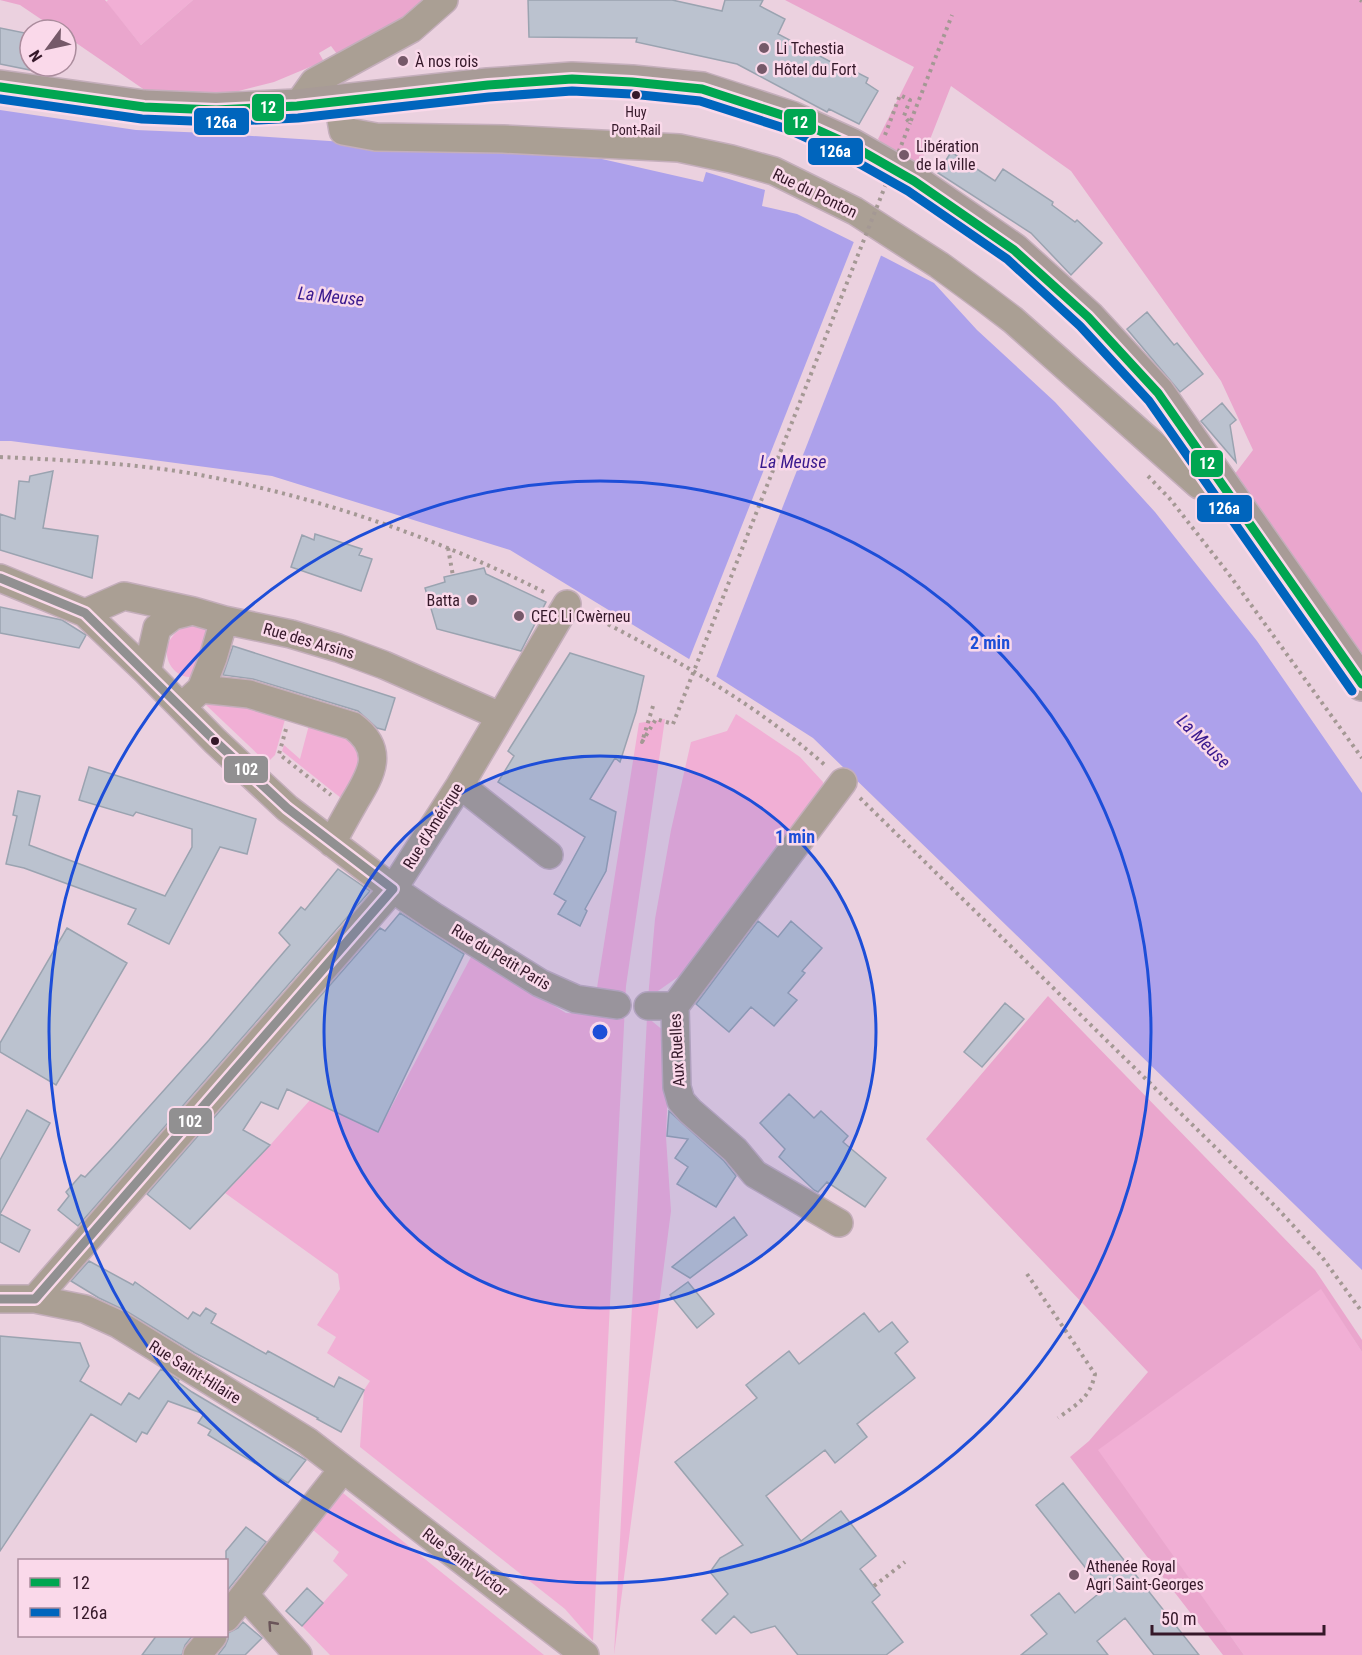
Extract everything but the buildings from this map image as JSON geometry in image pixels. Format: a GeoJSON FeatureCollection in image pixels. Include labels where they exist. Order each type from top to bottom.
{"type":"FeatureCollection","features":[{"type":"Feature","properties":{"kind":"main road"},"geometry":{"type":"LineString","coordinates":[[0,87],[144,107],[216,110],[297,106],[488,85],[572,79],[702,89],[791,118],[851,145],[914,181],[1014,250],[1088,317],[1158,393],[1362,684]]}},
{"type":"Feature","properties":{"kind":"street"},"geometry":{"type":"LineString","coordinates":[[297,106],[314,82],[411,29],[444,0]]}},
{"type":"Feature","properties":{"kind":"street","name":"Rue du Ponton"},"geometry":{"type":"LineString","coordinates":[[338,102],[343,131],[376,137],[503,139],[679,148],[774,171],[855,211],[939,265],[1012,320],[1199,485],[1225,489]]}},
{"type":"Feature","properties":{"kind":"street"},"geometry":{"type":"LineString","coordinates":[[0,578],[85,613]]}},
{"type":"Feature","properties":{"kind":"street","name":"Rue des Arsins"},"geometry":{"type":"LineString","coordinates":[[85,613],[124,596],[291,634],[384,665],[500,716]]}},
{"type":"Feature","properties":{"kind":"street","name":"Rue d'Amérique"},"geometry":{"type":"LineString","coordinates":[[35,1299],[393,889],[460,785],[567,604]]}},
{"type":"Feature","properties":{"kind":"street"},"geometry":{"type":"LineString","coordinates":[[147,672],[157,628],[173,616],[193,611]]}},
{"type":"Feature","properties":{"kind":"street","name":"Rue du Petit Paris"},"geometry":{"type":"LineString","coordinates":[[85,613],[147,672],[192,698],[214,741],[287,808],[393,889],[540,983],[576,999],[617,1005]]}},
{"type":"Feature","properties":{"kind":"street"},"geometry":{"type":"LineString","coordinates":[[192,698],[213,658],[224,620]]}},
{"type":"Feature","properties":{"kind":"street"},"geometry":{"type":"LineString","coordinates":[[192,698],[249,694],[353,726],[361,732],[372,752],[372,767],[332,843]]}},
{"type":"Feature","properties":{"kind":"street","name":"Aux Ruelles"},"geometry":{"type":"LineString","coordinates":[[839,1223],[755,1174],[735,1150],[681,1101],[677,1087],[675,1006],[843,782]]}},
{"type":"Feature","properties":{"kind":"street"},"geometry":{"type":"LineString","coordinates":[[460,785],[549,855]]}},
{"type":"Feature","properties":{"kind":"street"},"geometry":{"type":"LineString","coordinates":[[648,1006],[675,1006]]}},
{"type":"Feature","properties":{"kind":"street","name":"Rue Saint-Hilaire"},"geometry":{"type":"LineString","coordinates":[[0,1299],[35,1299],[85,1309],[118,1324],[307,1441],[344,1469]]}},
{"type":"Feature","properties":{"kind":"street"},"geometry":{"type":"LineString","coordinates":[[228,1616],[344,1469]]}},
{"type":"Feature","properties":{"kind":"street","name":"Rue Saint-Victor"},"geometry":{"type":"LineString","coordinates":[[344,1469],[585,1655]]}},
{"type":"Feature","properties":{"kind":"street"},"geometry":{"type":"LineString","coordinates":[[245,1595],[298,1655]]}},
{"type":"Feature","properties":{"kind":"street"},"geometry":{"type":"LineString","coordinates":[[197,1655],[211,1637]]}},
{"type":"Feature","properties":{"kind":"path"},"geometry":{"type":"LineString","coordinates":[[653,706],[642,742],[656,719],[673,724],[952,15]]}},
{"type":"Feature","properties":{"kind":"path"},"geometry":{"type":"LineString","coordinates":[[877,133],[885,136],[900,95],[910,100],[904,116],[910,123]]}},
{"type":"Feature","properties":{"kind":"path"},"geometry":{"type":"LineString","coordinates":[[0,457],[55,459],[194,474],[276,491],[308,501],[448,548],[502,570],[651,647],[713,683],[793,737],[843,782],[1276,1208],[1322,1257],[1362,1312]]}},
{"type":"Feature","properties":{"kind":"path"},"geometry":{"type":"LineString","coordinates":[[1146,473],[1170,499],[1228,573],[1362,758]]}},
{"type":"Feature","properties":{"kind":"path"},"geometry":{"type":"LineString","coordinates":[[448,548],[453,576]]}},
{"type":"Feature","properties":{"kind":"path"},"geometry":{"type":"LineString","coordinates":[[292,707],[279,754],[350,810]]}},
{"type":"Feature","properties":{"kind":"path"},"geometry":{"type":"LineString","coordinates":[[1028,1274],[1095,1374],[1092,1387],[1083,1399],[1058,1418]]}},
{"type":"Feature","properties":{"kind":"path"},"geometry":{"type":"LineString","coordinates":[[874,1586],[904,1562]]}},
{"type":"Feature","properties":{"kind":"shaded area"},"geometry":{"type":"Polygon","coordinates":[[[0,0],[105,0],[141,45],[193,0],[457,0],[337,54],[331,46],[319,53],[323,60],[317,64],[274,82],[227,94],[152,95],[78,44],[78,18],[39,18],[20,5],[0,0]]]}},
{"type":"Feature","properties":{"kind":"shaded area"},"geometry":{"type":"Polygon","coordinates":[[[108,0],[193,0],[141,45],[106,2],[108,0]]]}},
{"type":"Feature","properties":{"kind":"shaded area"},"geometry":{"type":"Polygon","coordinates":[[[785,0],[1362,0],[1362,662],[1231,479],[1253,450],[1221,381],[1071,171],[951,86],[916,175],[878,139],[914,67],[785,0]]]}},
{"type":"Feature","properties":{"kind":"shaded area"},"geometry":{"type":"Polygon","coordinates":[[[192,624],[209,628],[195,677],[177,672],[170,665],[167,657],[167,648],[171,638],[179,630],[192,624]]]}},
{"type":"Feature","properties":{"kind":"shaded area"},"geometry":{"type":"Polygon","coordinates":[[[204,702],[249,706],[286,716],[275,755],[267,763],[204,702]]]}},
{"type":"Feature","properties":{"kind":"shaded area"},"geometry":{"type":"Polygon","coordinates":[[[736,714],[800,757],[823,782],[822,796],[685,972],[648,998],[655,919],[671,830],[691,742],[727,731],[736,714]]]}},
{"type":"Feature","properties":{"kind":"shaded area"},"geometry":{"type":"Polygon","coordinates":[[[665,719],[626,986],[593,1641],[565,1609],[360,1447],[364,1390],[370,1381],[327,1353],[336,1337],[317,1325],[340,1289],[338,1274],[225,1193],[310,1100],[378,1132],[472,955],[566,1013],[616,1015],[596,994],[639,723],[665,719]]]}},
{"type":"Feature","properties":{"kind":"shaded area"},"geometry":{"type":"Polygon","coordinates":[[[309,725],[348,737],[362,754],[346,802],[282,751],[284,745],[300,759],[309,725]]]}},
{"type":"Feature","properties":{"kind":"shaded area"},"geometry":{"type":"Polygon","coordinates":[[[1048,996],[1315,1270],[1362,1340],[1362,1352],[1321,1289],[1098,1450],[1244,1655],[1223,1655],[1070,1457],[1089,1441],[1148,1372],[926,1139],[1048,996]]]}},
{"type":"Feature","properties":{"kind":"shaded area"},"geometry":{"type":"Polygon","coordinates":[[[647,1017],[670,1036],[666,1137],[671,1211],[614,1655],[647,1017]]]}},
{"type":"Feature","properties":{"kind":"shaded area"},"geometry":{"type":"Polygon","coordinates":[[[1321,1288],[1362,1352],[1362,1655],[1244,1655],[1097,1450],[1321,1288]]]}},
{"type":"Feature","properties":{"kind":"shaded area"},"geometry":{"type":"Polygon","coordinates":[[[343,1493],[544,1655],[330,1655],[302,1626],[348,1575],[333,1561],[339,1552],[313,1530],[343,1493]]]}},
{"type":"Feature","properties":{"kind":"water","name":"La Meuse"},"geometry":{"type":"Polygon","coordinates":[[[0,110],[136,130],[602,159],[703,182],[706,172],[765,190],[762,206],[797,214],[934,283],[977,330],[1055,402],[1155,512],[1257,641],[1362,793],[1362,1270],[813,738],[510,550],[272,476],[0,441],[0,110]]]}},
{"type":"Feature","properties":{"kind":"pier"},"geometry":{"type":"Polygon","coordinates":[[[855,239],[882,253],[715,680],[688,662],[855,239]]]}},
{"type":"Feature","properties":{"kind":"transit line","name":"12"},"geometry":{"type":"LineString","coordinates":[[0,87],[144,107],[216,110],[297,106],[488,85],[572,79],[702,89],[791,118],[851,145],[914,181],[1014,250],[1088,317],[1158,393],[1362,684]]}},
{"type":"Feature","properties":{"kind":"transit line","name":"126a"},"geometry":{"type":"LineString","coordinates":[[0,99],[142,119],[217,122],[298,118],[489,97],[572,91],[700,101],[787,129],[846,156],[908,191],[1007,259],[1080,326],[1149,401],[1352,691]]}},
{"type":"Feature","properties":{"kind":"transit line","name":"102"},"geometry":{"type":"LineString","coordinates":[[0,578],[85,613],[215,741],[287,808],[393,889],[35,1299],[0,1299]]}},
{"type":"Feature","properties":{"kind":"place","name":"Li Tchestia"},"geometry":{"type":"Point","coordinates":[764,48]}},
{"type":"Feature","properties":{"kind":"place","name":"À nos rois"},"geometry":{"type":"Point","coordinates":[403,61]}},
{"type":"Feature","properties":{"kind":"place","name":"Hôtel du Fort"},"geometry":{"type":"Point","coordinates":[762,69]}},
{"type":"Feature","properties":{"kind":"place","name":"Huy Pont-Rail"},"geometry":{"type":"Point","coordinates":[636,95]}},
{"type":"Feature","properties":{"kind":"place","name":"Libération de la ville"},"geometry":{"type":"Point","coordinates":[904,155]}},
{"type":"Feature","properties":{"kind":"place","name":"Batta"},"geometry":{"type":"Point","coordinates":[472,600]}},
{"type":"Feature","properties":{"kind":"place","name":"CEC Li Cwèrneu"},"geometry":{"type":"Point","coordinates":[519,616]}},
{"type":"Feature","properties":{"kind":"place","name":"Athenée Royal Agri Saint-Georges"},"geometry":{"type":"Point","coordinates":[1074,1575]}}]}
